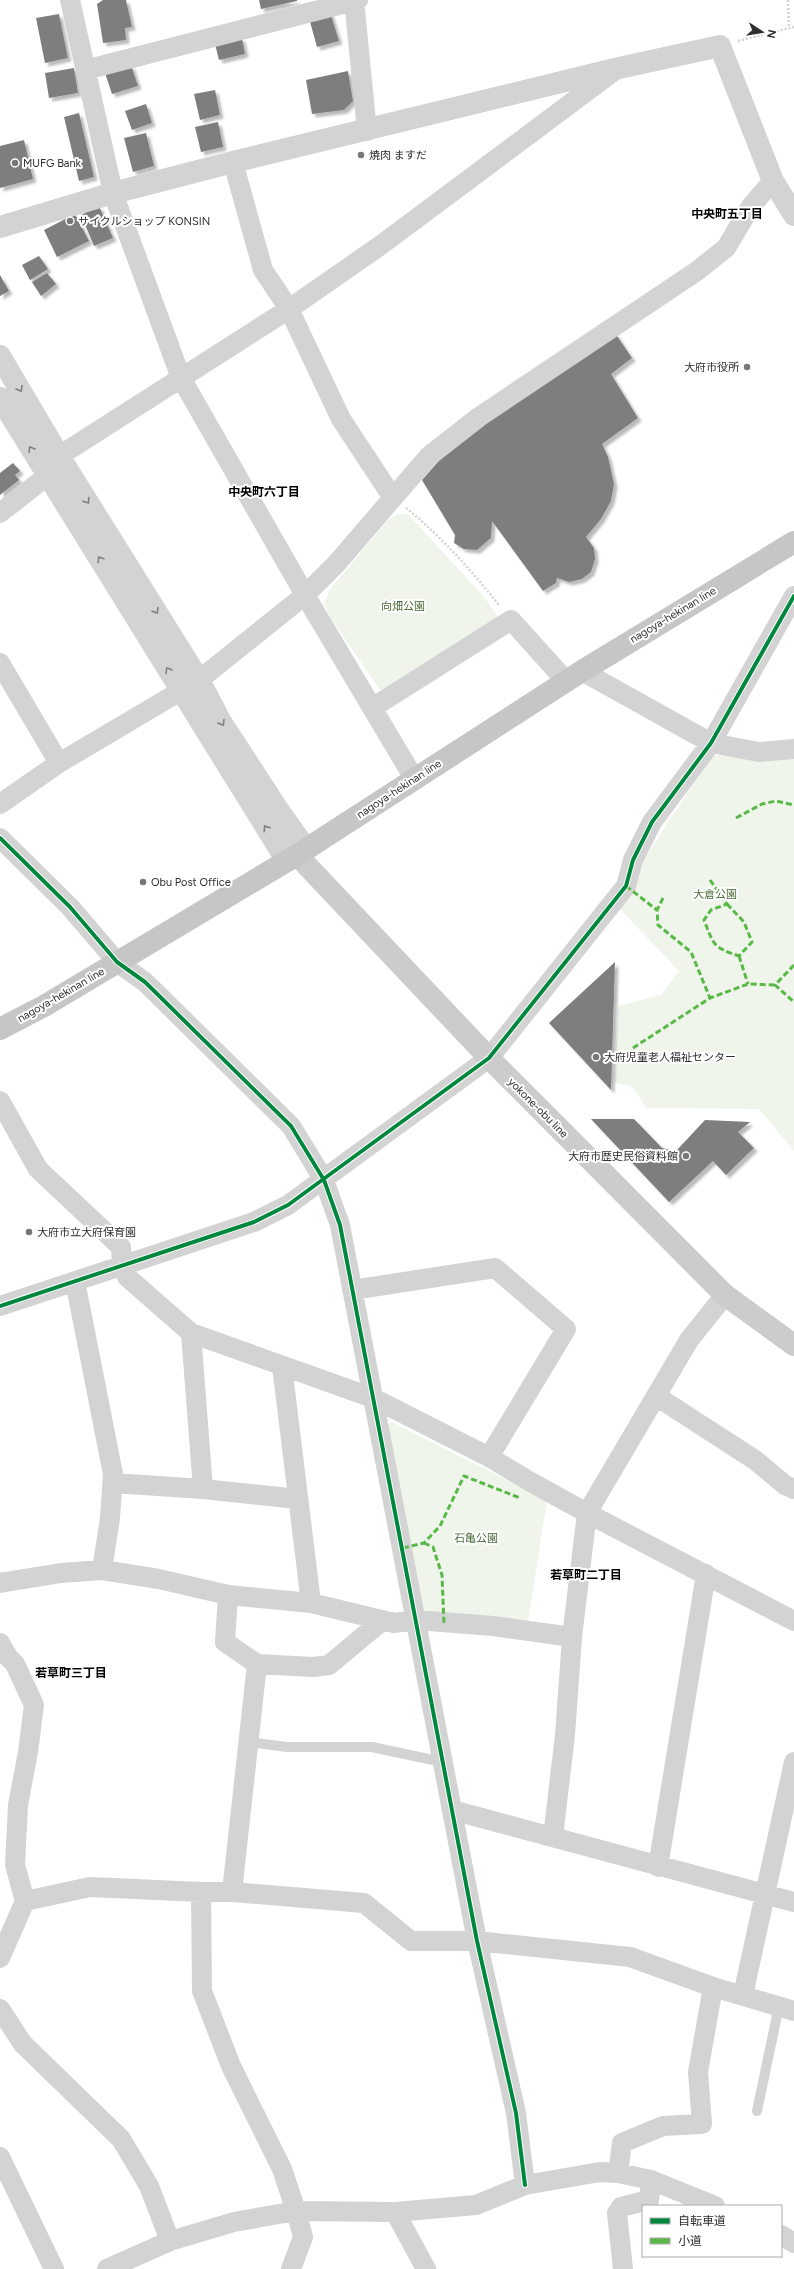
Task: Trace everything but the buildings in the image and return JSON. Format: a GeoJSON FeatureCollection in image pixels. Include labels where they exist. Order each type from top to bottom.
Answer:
{"type":"FeatureCollection","features":[{"type":"Feature","properties":{"kind":"main road","name":"nagoya-hekinan line"},"geometry":{"type":"LineString","coordinates":[[0,1029],[44,1006],[297,855],[574,676],[794,542]]}},
{"type":"Feature","properties":{"kind":"main road","name":"yokone-obu line"},"geometry":{"type":"LineString","coordinates":[[297,855],[489,1058],[724,1294],[794,1345]]}},
{"type":"Feature","properties":{"kind":"street"},"geometry":{"type":"LineString","coordinates":[[70,0],[113,193],[181,378],[305,595],[415,780]]}},
{"type":"Feature","properties":{"kind":"street"},"geometry":{"type":"LineString","coordinates":[[85,70],[355,1],[367,131]]}},
{"type":"Feature","properties":{"kind":"street"},"geometry":{"type":"LineString","coordinates":[[0,227],[113,193],[233,162],[367,131],[619,68],[720,46],[773,181],[794,214]]}},
{"type":"Feature","properties":{"kind":"street"},"geometry":{"type":"LineString","coordinates":[[0,513],[47,476],[59,456],[289,309],[381,245],[619,68]]}},
{"type":"Feature","properties":{"kind":"street"},"geometry":{"type":"LineString","coordinates":[[233,162],[263,270],[289,309],[341,419],[393,498]]}},
{"type":"Feature","properties":{"kind":"street"},"geometry":{"type":"LineString","coordinates":[[0,804],[59,763],[190,685],[305,595],[337,564],[429,456],[479,417],[697,271],[726,248],[750,206],[773,181]]}},
{"type":"Feature","properties":{"kind":"street"},"geometry":{"type":"LineString","coordinates":[[0,356],[190,685]]}},
{"type":"Feature","properties":{"kind":"street"},"geometry":{"type":"LineString","coordinates":[[0,398],[47,476],[190,685],[221,722],[277,808],[297,855]]}},
{"type":"Feature","properties":{"kind":"street"},"geometry":{"type":"LineString","coordinates":[[0,1306],[254,1222],[288,1205],[489,1058],[626,886],[633,860],[652,822],[711,743],[794,596]]}},
{"type":"Feature","properties":{"kind":"street"},"geometry":{"type":"LineString","coordinates":[[372,708],[511,620],[574,676],[711,743],[759,752],[794,749]]}},
{"type":"Feature","properties":{"kind":"street"},"geometry":{"type":"LineString","coordinates":[[0,663],[59,763]]}},
{"type":"Feature","properties":{"kind":"street"},"geometry":{"type":"LineString","coordinates":[[0,838],[70,908],[118,962],[145,982],[291,1126],[324,1180],[340,1225],[477,1941],[516,2113],[525,2185]]}},
{"type":"Feature","properties":{"kind":"street"},"geometry":{"type":"LineString","coordinates":[[0,1101],[38,1170],[121,1247],[122,1266],[127,1277],[191,1333],[373,1398],[489,1457],[587,1513],[706,1574],[754,1602],[794,1621]]}},
{"type":"Feature","properties":{"kind":"street"},"geometry":{"type":"LineString","coordinates":[[352,1290],[495,1268],[566,1329],[489,1457]]}},
{"type":"Feature","properties":{"kind":"street"},"geometry":{"type":"LineString","coordinates":[[75,1281],[108,1444],[113,1483],[110,1518],[102,1570]]}},
{"type":"Feature","properties":{"kind":"street"},"geometry":{"type":"LineString","coordinates":[[553,1837],[565,1735],[572,1637],[587,1513],[689,1340],[724,1294]]}},
{"type":"Feature","properties":{"kind":"street"},"geometry":{"type":"LineString","coordinates":[[191,1333],[203,1489]]}},
{"type":"Feature","properties":{"kind":"street"},"geometry":{"type":"LineString","coordinates":[[282,1366],[311,1603]]}},
{"type":"Feature","properties":{"kind":"street"},"geometry":{"type":"LineString","coordinates":[[656,1396],[755,1460],[785,1485],[794,1489]]}},
{"type":"Feature","properties":{"kind":"street"},"geometry":{"type":"LineString","coordinates":[[113,1483],[203,1489],[298,1499]]}},
{"type":"Feature","properties":{"kind":"street"},"geometry":{"type":"LineString","coordinates":[[0,1583],[61,1573],[102,1570],[160,1579],[228,1595],[311,1603],[394,1623],[416,1620],[493,1626],[572,1637]]}},
{"type":"Feature","properties":{"kind":"street"},"geometry":{"type":"LineString","coordinates":[[658,1867],[706,1574]]}},
{"type":"Feature","properties":{"kind":"street"},"geometry":{"type":"LineString","coordinates":[[228,1595],[225,1642],[258,1664],[313,1667],[329,1665],[383,1620]]}},
{"type":"Feature","properties":{"kind":"street"},"geometry":{"type":"LineString","coordinates":[[0,1643],[8,1657],[15,1664],[34,1705],[28,1752],[18,1804],[15,1865],[25,1901],[0,1958]]}},
{"type":"Feature","properties":{"kind":"street"},"geometry":{"type":"LineString","coordinates":[[232,1892],[258,1664]]}},
{"type":"Feature","properties":{"kind":"street"},"geometry":{"type":"LineString","coordinates":[[743,1995],[794,1762]]}},
{"type":"Feature","properties":{"kind":"street"},"geometry":{"type":"LineString","coordinates":[[452,1810],[658,1867],[794,1902]]}},
{"type":"Feature","properties":{"kind":"street"},"geometry":{"type":"LineString","coordinates":[[25,1901],[90,1887],[232,1892],[364,1903],[411,1941],[477,1941],[630,1958],[713,1986],[786,2008]]}},
{"type":"Feature","properties":{"kind":"street"},"geometry":{"type":"LineString","coordinates":[[201,1892],[202,1991],[230,2066],[282,2169],[296,2211],[303,2237],[291,2269]]}},
{"type":"Feature","properties":{"kind":"street"},"geometry":{"type":"LineString","coordinates":[[618,2173],[622,2143],[663,2126],[702,2124],[698,2072],[713,1986]]}},
{"type":"Feature","properties":{"kind":"street"},"geometry":{"type":"LineString","coordinates":[[0,2009],[23,2044],[121,2139],[149,2186],[170,2241]]}},
{"type":"Feature","properties":{"kind":"street"},"geometry":{"type":"LineString","coordinates":[[0,2157],[54,2269]]}},
{"type":"Feature","properties":{"kind":"street"},"geometry":{"type":"LineString","coordinates":[[107,2269],[136,2264],[170,2241],[234,2222],[296,2211],[395,2212],[476,2205],[525,2185],[579,2175],[618,2173],[651,2180],[713,2205]]}},
{"type":"Feature","properties":{"kind":"street"},"geometry":{"type":"LineString","coordinates":[[624,2269],[617,2213],[621,2207],[649,2200],[651,2180]]}},
{"type":"Feature","properties":{"kind":"street"},"geometry":{"type":"LineString","coordinates":[[395,2212],[426,2269]]}},
{"type":"Feature","properties":{"kind":"street"},"geometry":{"type":"LineString","coordinates":[[782,2236],[794,2243]]}},
{"type":"Feature","properties":{"kind":"lane"},"geometry":{"type":"LineString","coordinates":[[248,1742],[287,1747],[372,1747],[433,1760],[442,1758]]}},
{"type":"Feature","properties":{"kind":"lane"},"geometry":{"type":"LineString","coordinates":[[757,2111],[786,2008]]}},
{"type":"Feature","properties":{"kind":"path"},"geometry":{"type":"LineString","coordinates":[[788,0],[789,28]]}},
{"type":"Feature","properties":{"kind":"path"},"geometry":{"type":"LineString","coordinates":[[720,46],[794,27]]}},
{"type":"Feature","properties":{"kind":"path"},"geometry":{"type":"LineString","coordinates":[[393,498],[430,527],[473,573],[511,620]]}},
{"type":"Feature","properties":{"kind":"green space","name":"向畑公園"},"geometry":{"type":"Polygon","coordinates":[[[397,514],[408,514],[484,597],[501,621],[382,693],[330,617],[324,603],[331,588],[388,520],[397,514]]]}},
{"type":"Feature","properties":{"kind":"green space","name":"大倉公園"},"geometry":{"type":"Polygon","coordinates":[[[712,755],[757,758],[794,756],[794,1151],[759,1109],[646,1108],[633,1087],[614,1082],[618,1006],[661,995],[679,971],[615,904],[712,755]]]}},
{"type":"Feature","properties":{"kind":"green space","name":"石亀公園"},"geometry":{"type":"Polygon","coordinates":[[[392,1422],[547,1500],[528,1622],[424,1616],[387,1425],[392,1422]]]}},
{"type":"Feature","properties":{"kind":"marked path"},"geometry":{"type":"LineString","coordinates":[[736,818],[762,804],[776,801],[794,805]]}},
{"type":"Feature","properties":{"kind":"marked path"},"geometry":{"type":"LineString","coordinates":[[710,880],[727,904],[711,910],[704,920],[715,944],[724,950],[739,956]]}},
{"type":"Feature","properties":{"kind":"marked path"},"geometry":{"type":"LineString","coordinates":[[626,886],[657,910]]}},
{"type":"Feature","properties":{"kind":"marked path"},"geometry":{"type":"LineString","coordinates":[[663,898],[657,910],[658,925],[691,952],[710,998]]}},
{"type":"Feature","properties":{"kind":"marked path"},"geometry":{"type":"LineString","coordinates":[[727,904],[744,922],[752,942],[739,956]]}},
{"type":"Feature","properties":{"kind":"marked path"},"geometry":{"type":"LineString","coordinates":[[739,956],[748,984]]}},
{"type":"Feature","properties":{"kind":"marked path"},"geometry":{"type":"LineString","coordinates":[[794,965],[775,985],[794,1002]]}},
{"type":"Feature","properties":{"kind":"marked path"},"geometry":{"type":"LineString","coordinates":[[633,1048],[710,998],[748,984],[775,985]]}},
{"type":"Feature","properties":{"kind":"marked path"},"geometry":{"type":"LineString","coordinates":[[403,1548],[424,1543],[440,1526],[464,1476],[520,1498]]}},
{"type":"Feature","properties":{"kind":"marked path"},"geometry":{"type":"LineString","coordinates":[[424,1543],[433,1547],[442,1575],[444,1624]]}},
{"type":"Feature","properties":{"kind":"cycle path"},"geometry":{"type":"LineString","coordinates":[[0,1306],[254,1222],[288,1205],[489,1058],[626,886],[633,860],[652,822],[711,743],[794,596]]}},
{"type":"Feature","properties":{"kind":"cycle path"},"geometry":{"type":"LineString","coordinates":[[0,838],[70,907],[117,962],[145,982],[291,1126],[324,1180],[340,1225],[477,1941],[516,2113],[525,2185]]}},
{"type":"Feature","properties":{"kind":"place","name":"焼肉 ますだ"},"geometry":{"type":"Point","coordinates":[361,155]}},
{"type":"Feature","properties":{"kind":"place","name":"MUFG Bank"},"geometry":{"type":"Point","coordinates":[15,163]}},
{"type":"Feature","properties":{"kind":"place","name":"サイクルショップ KONSIN"},"geometry":{"type":"Point","coordinates":[70,221]}},
{"type":"Feature","properties":{"kind":"place","name":"大府市役所"},"geometry":{"type":"Point","coordinates":[747,367]}},
{"type":"Feature","properties":{"kind":"place","name":"Obu Post Office"},"geometry":{"type":"Point","coordinates":[143,882]}},
{"type":"Feature","properties":{"kind":"place","name":"大府児童老人福祉センター"},"geometry":{"type":"Point","coordinates":[596,1057]}},
{"type":"Feature","properties":{"kind":"place","name":"大府市歴史民俗資料館"},"geometry":{"type":"Point","coordinates":[686,1156]}},
{"type":"Feature","properties":{"kind":"place","name":"大府市立大府保育園"},"geometry":{"type":"Point","coordinates":[29,1232]}},
{"type":"Feature","properties":{"kind":"district","name":"中央町五丁目"},"geometry":{"type":"Point","coordinates":[727,214]}},
{"type":"Feature","properties":{"kind":"district","name":"中央町六丁目"},"geometry":{"type":"Point","coordinates":[264,492]}},
{"type":"Feature","properties":{"kind":"district","name":"若草町二丁目"},"geometry":{"type":"Point","coordinates":[586,1575]}},
{"type":"Feature","properties":{"kind":"district","name":"若草町三丁目"},"geometry":{"type":"Point","coordinates":[71,1673]}}]}
